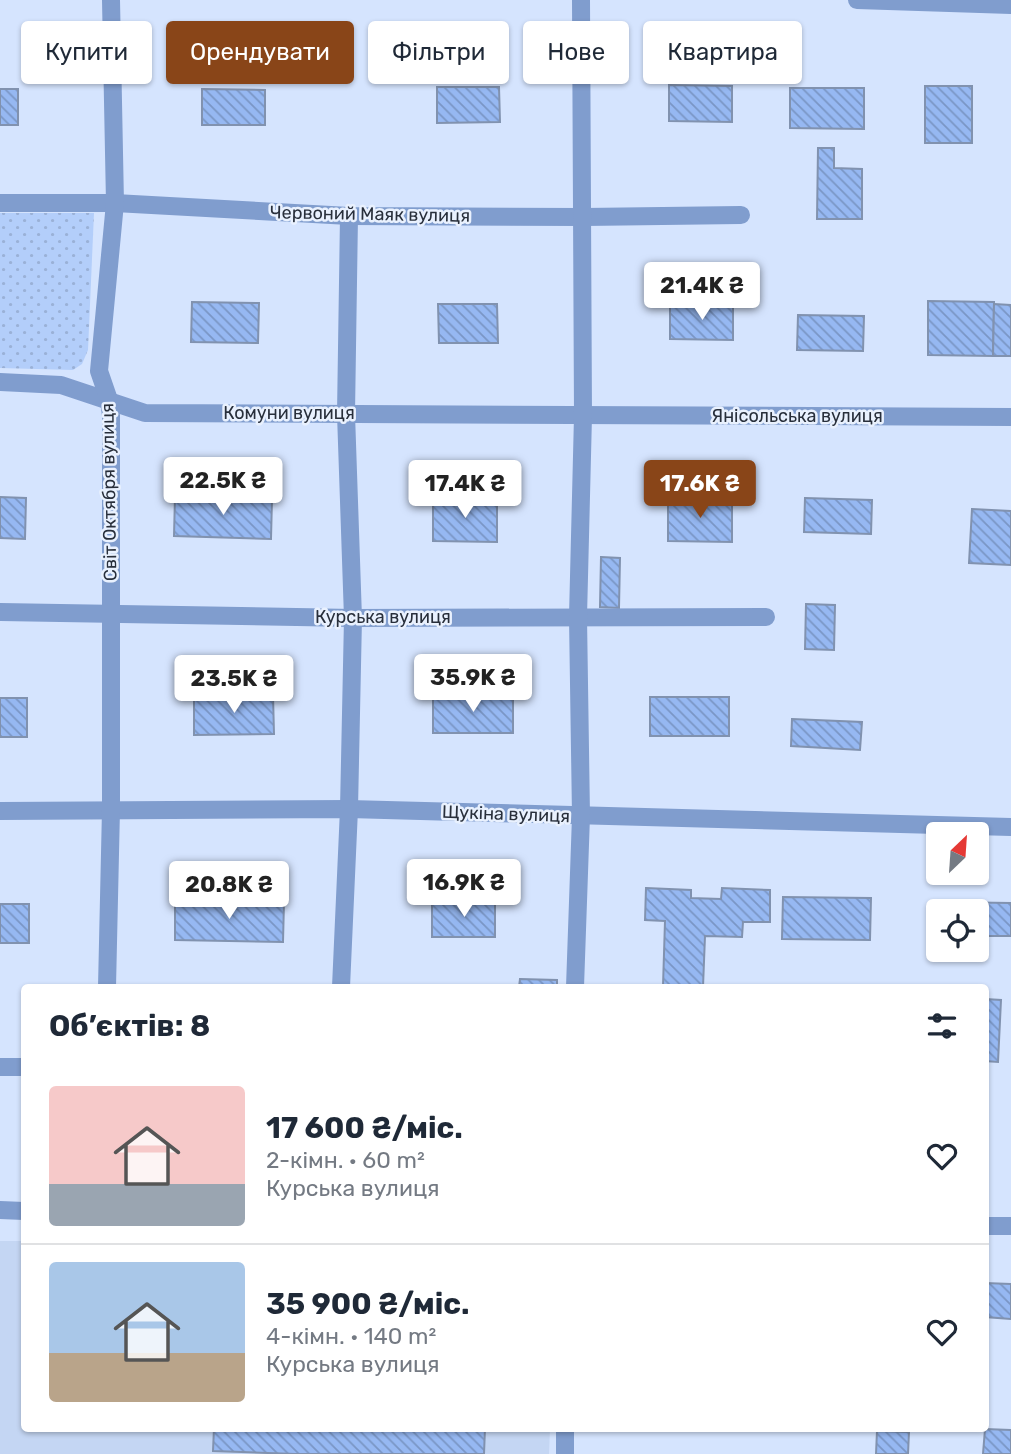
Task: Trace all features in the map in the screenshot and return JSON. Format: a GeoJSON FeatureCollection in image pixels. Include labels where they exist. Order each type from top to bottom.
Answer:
{"type":"FeatureCollection","features":[{"type":"Feature","properties":{"kind":"street","name":"Світ Октября вулиця"},"geometry":{"type":"LineString","coordinates":[[107,984],[111,809],[111,416],[109,400],[99,371],[115,203],[111,0]]}},
{"type":"Feature","properties":{"kind":"street"},"geometry":{"type":"LineString","coordinates":[[575,984],[581,816],[578,617],[584,217],[581,0]]}},
{"type":"Feature","properties":{"kind":"street"},"geometry":{"type":"LineString","coordinates":[[857,0],[1011,5]]}},
{"type":"Feature","properties":{"kind":"street","name":"Червоний Маяк вулиця"},"geometry":{"type":"LineString","coordinates":[[0,204],[115,203],[349,216],[741,215]]}},
{"type":"Feature","properties":{"kind":"street"},"geometry":{"type":"LineString","coordinates":[[341,984],[349,809],[353,618],[346,414],[349,216]]}},
{"type":"Feature","properties":{"kind":"street","name":"Комуни вулиця"},"geometry":{"type":"LineString","coordinates":[[0,382],[61,385],[145,413],[583,416]]}},
{"type":"Feature","properties":{"kind":"street","name":"Янісольська вулиця"},"geometry":{"type":"LineString","coordinates":[[583,416],[1011,417]]}},
{"type":"Feature","properties":{"kind":"street","name":"Курська вулиця"},"geometry":{"type":"LineString","coordinates":[[0,612],[353,618],[766,617]]}},
{"type":"Feature","properties":{"kind":"street","name":"Щукіна вулиця"},"geometry":{"type":"LineString","coordinates":[[0,811],[349,809],[1011,827]]}},
{"type":"Feature","properties":{"kind":"street"},"geometry":{"type":"LineString","coordinates":[[0,1067],[21,1067]]}},
{"type":"Feature","properties":{"kind":"street"},"geometry":{"type":"LineString","coordinates":[[0,1210],[21,1211]]}},
{"type":"Feature","properties":{"kind":"street"},"geometry":{"type":"LineString","coordinates":[[989,1226],[1011,1227]]}},
{"type":"Feature","properties":{"kind":"street"},"geometry":{"type":"LineString","coordinates":[[565,1432],[565,1454]]}},
{"type":"Feature","properties":{"kind":"shaded area"},"geometry":{"type":"Polygon","coordinates":[[[0,213],[94,213],[88,350],[82,364],[73,370],[0,368],[0,213]]]}},
{"type":"Feature","properties":{"kind":"shaded area"},"geometry":{"type":"Polygon","coordinates":[[[0,1241],[21,1241],[21,1432],[550,1432],[549,1454],[0,1454],[0,1241]]]}},
{"type":"Feature","properties":{"kind":"building"},"geometry":{"type":"Polygon","coordinates":[[[669,85],[732,86],[732,122],[669,121],[669,85]]]}},
{"type":"Feature","properties":{"kind":"building"},"geometry":{"type":"Polygon","coordinates":[[[925,86],[972,86],[972,143],[925,143],[925,86]]]}},
{"type":"Feature","properties":{"kind":"building"},"geometry":{"type":"Polygon","coordinates":[[[437,87],[499,87],[500,122],[437,123],[437,87]]]}},
{"type":"Feature","properties":{"kind":"building"},"geometry":{"type":"Polygon","coordinates":[[[790,88],[864,88],[864,129],[790,128],[790,88]]]}},
{"type":"Feature","properties":{"kind":"building"},"geometry":{"type":"Polygon","coordinates":[[[0,89],[18,89],[18,125],[0,125],[0,89]]]}},
{"type":"Feature","properties":{"kind":"building"},"geometry":{"type":"Polygon","coordinates":[[[202,89],[265,90],[265,125],[202,125],[202,89]]]}},
{"type":"Feature","properties":{"kind":"building"},"geometry":{"type":"Polygon","coordinates":[[[818,148],[834,148],[834,168],[862,169],[862,219],[817,219],[818,148]]]}},
{"type":"Feature","properties":{"kind":"building"},"geometry":{"type":"Polygon","coordinates":[[[928,301],[994,302],[993,356],[928,355],[928,301]]]}},
{"type":"Feature","properties":{"kind":"building"},"geometry":{"type":"Polygon","coordinates":[[[192,302],[259,303],[258,343],[191,342],[192,302]]]}},
{"type":"Feature","properties":{"kind":"building"},"geometry":{"type":"Polygon","coordinates":[[[438,304],[497,304],[498,343],[439,343],[438,304]]]}},
{"type":"Feature","properties":{"kind":"building"},"geometry":{"type":"Polygon","coordinates":[[[670,304],[733,304],[733,340],[670,339],[670,304]]]}},
{"type":"Feature","properties":{"kind":"building"},"geometry":{"type":"Polygon","coordinates":[[[994,304],[1011,305],[1011,356],[993,356],[994,304]]]}},
{"type":"Feature","properties":{"kind":"building"},"geometry":{"type":"Polygon","coordinates":[[[798,315],[864,316],[863,351],[797,350],[798,315]]]}},
{"type":"Feature","properties":{"kind":"building"},"geometry":{"type":"Polygon","coordinates":[[[175,496],[272,499],[271,539],[174,536],[175,496]]]}},
{"type":"Feature","properties":{"kind":"building"},"geometry":{"type":"Polygon","coordinates":[[[0,497],[26,498],[25,539],[0,538],[0,497]]]}},
{"type":"Feature","properties":{"kind":"building"},"geometry":{"type":"Polygon","coordinates":[[[805,498],[872,500],[871,534],[804,532],[805,498]]]}},
{"type":"Feature","properties":{"kind":"building"},"geometry":{"type":"Polygon","coordinates":[[[433,499],[497,500],[497,542],[433,541],[433,499]]]}},
{"type":"Feature","properties":{"kind":"building"},"geometry":{"type":"Polygon","coordinates":[[[668,499],[732,499],[732,542],[668,541],[668,499]]]}},
{"type":"Feature","properties":{"kind":"building"},"geometry":{"type":"Polygon","coordinates":[[[972,509],[1011,511],[1011,565],[969,563],[972,509]]]}},
{"type":"Feature","properties":{"kind":"building"},"geometry":{"type":"Polygon","coordinates":[[[601,557],[620,558],[619,608],[600,607],[601,557]]]}},
{"type":"Feature","properties":{"kind":"building"},"geometry":{"type":"Polygon","coordinates":[[[806,604],[835,605],[834,650],[805,649],[806,604]]]}},
{"type":"Feature","properties":{"kind":"building"},"geometry":{"type":"Polygon","coordinates":[[[433,694],[513,694],[513,733],[433,733],[433,694]]]}},
{"type":"Feature","properties":{"kind":"building"},"geometry":{"type":"Polygon","coordinates":[[[273,695],[274,734],[194,735],[194,696],[273,695]]]}},
{"type":"Feature","properties":{"kind":"building"},"geometry":{"type":"Polygon","coordinates":[[[650,697],[729,697],[729,736],[650,736],[650,697]]]}},
{"type":"Feature","properties":{"kind":"building"},"geometry":{"type":"Polygon","coordinates":[[[0,698],[27,698],[27,737],[0,737],[0,698]]]}},
{"type":"Feature","properties":{"kind":"building"},"geometry":{"type":"Polygon","coordinates":[[[792,719],[862,722],[860,750],[791,746],[792,719]]]}},
{"type":"Feature","properties":{"kind":"building"},"geometry":{"type":"Polygon","coordinates":[[[646,888],[691,890],[691,898],[721,899],[722,888],[770,890],[770,922],[743,922],[742,937],[705,936],[703,984],[663,984],[665,921],[645,920],[646,888]]]}},
{"type":"Feature","properties":{"kind":"building"},"geometry":{"type":"Polygon","coordinates":[[[783,897],[871,898],[870,940],[782,939],[783,897]]]}},
{"type":"Feature","properties":{"kind":"building"},"geometry":{"type":"Polygon","coordinates":[[[175,899],[284,902],[283,942],[175,940],[175,899]]]}},
{"type":"Feature","properties":{"kind":"building"},"geometry":{"type":"Polygon","coordinates":[[[495,901],[495,937],[432,937],[432,902],[495,901]]]}},
{"type":"Feature","properties":{"kind":"building"},"geometry":{"type":"Polygon","coordinates":[[[989,903],[1011,903],[1011,936],[989,936],[989,903]]]}},
{"type":"Feature","properties":{"kind":"building"},"geometry":{"type":"Polygon","coordinates":[[[0,904],[29,904],[29,943],[0,943],[0,904]]]}},
{"type":"Feature","properties":{"kind":"building"},"geometry":{"type":"Polygon","coordinates":[[[520,979],[557,980],[557,984],[519,984],[520,979]]]}},
{"type":"Feature","properties":{"kind":"building"},"geometry":{"type":"Polygon","coordinates":[[[989,999],[1001,1000],[998,1062],[989,1061],[989,999]]]}},
{"type":"Feature","properties":{"kind":"building"},"geometry":{"type":"Polygon","coordinates":[[[989,1283],[1011,1284],[1011,1319],[989,1317],[989,1283]]]}},
{"type":"Feature","properties":{"kind":"building"},"geometry":{"type":"Polygon","coordinates":[[[989,1429],[1011,1430],[1011,1454],[983,1454],[985,1432],[989,1432],[989,1429]]]}},
{"type":"Feature","properties":{"kind":"building"},"geometry":{"type":"Polygon","coordinates":[[[214,1432],[485,1432],[484,1454],[213,1451],[214,1432]]]}},
{"type":"Feature","properties":{"kind":"building"},"geometry":{"type":"Polygon","coordinates":[[[877,1432],[909,1432],[908,1454],[876,1454],[877,1432]]]}}]}
